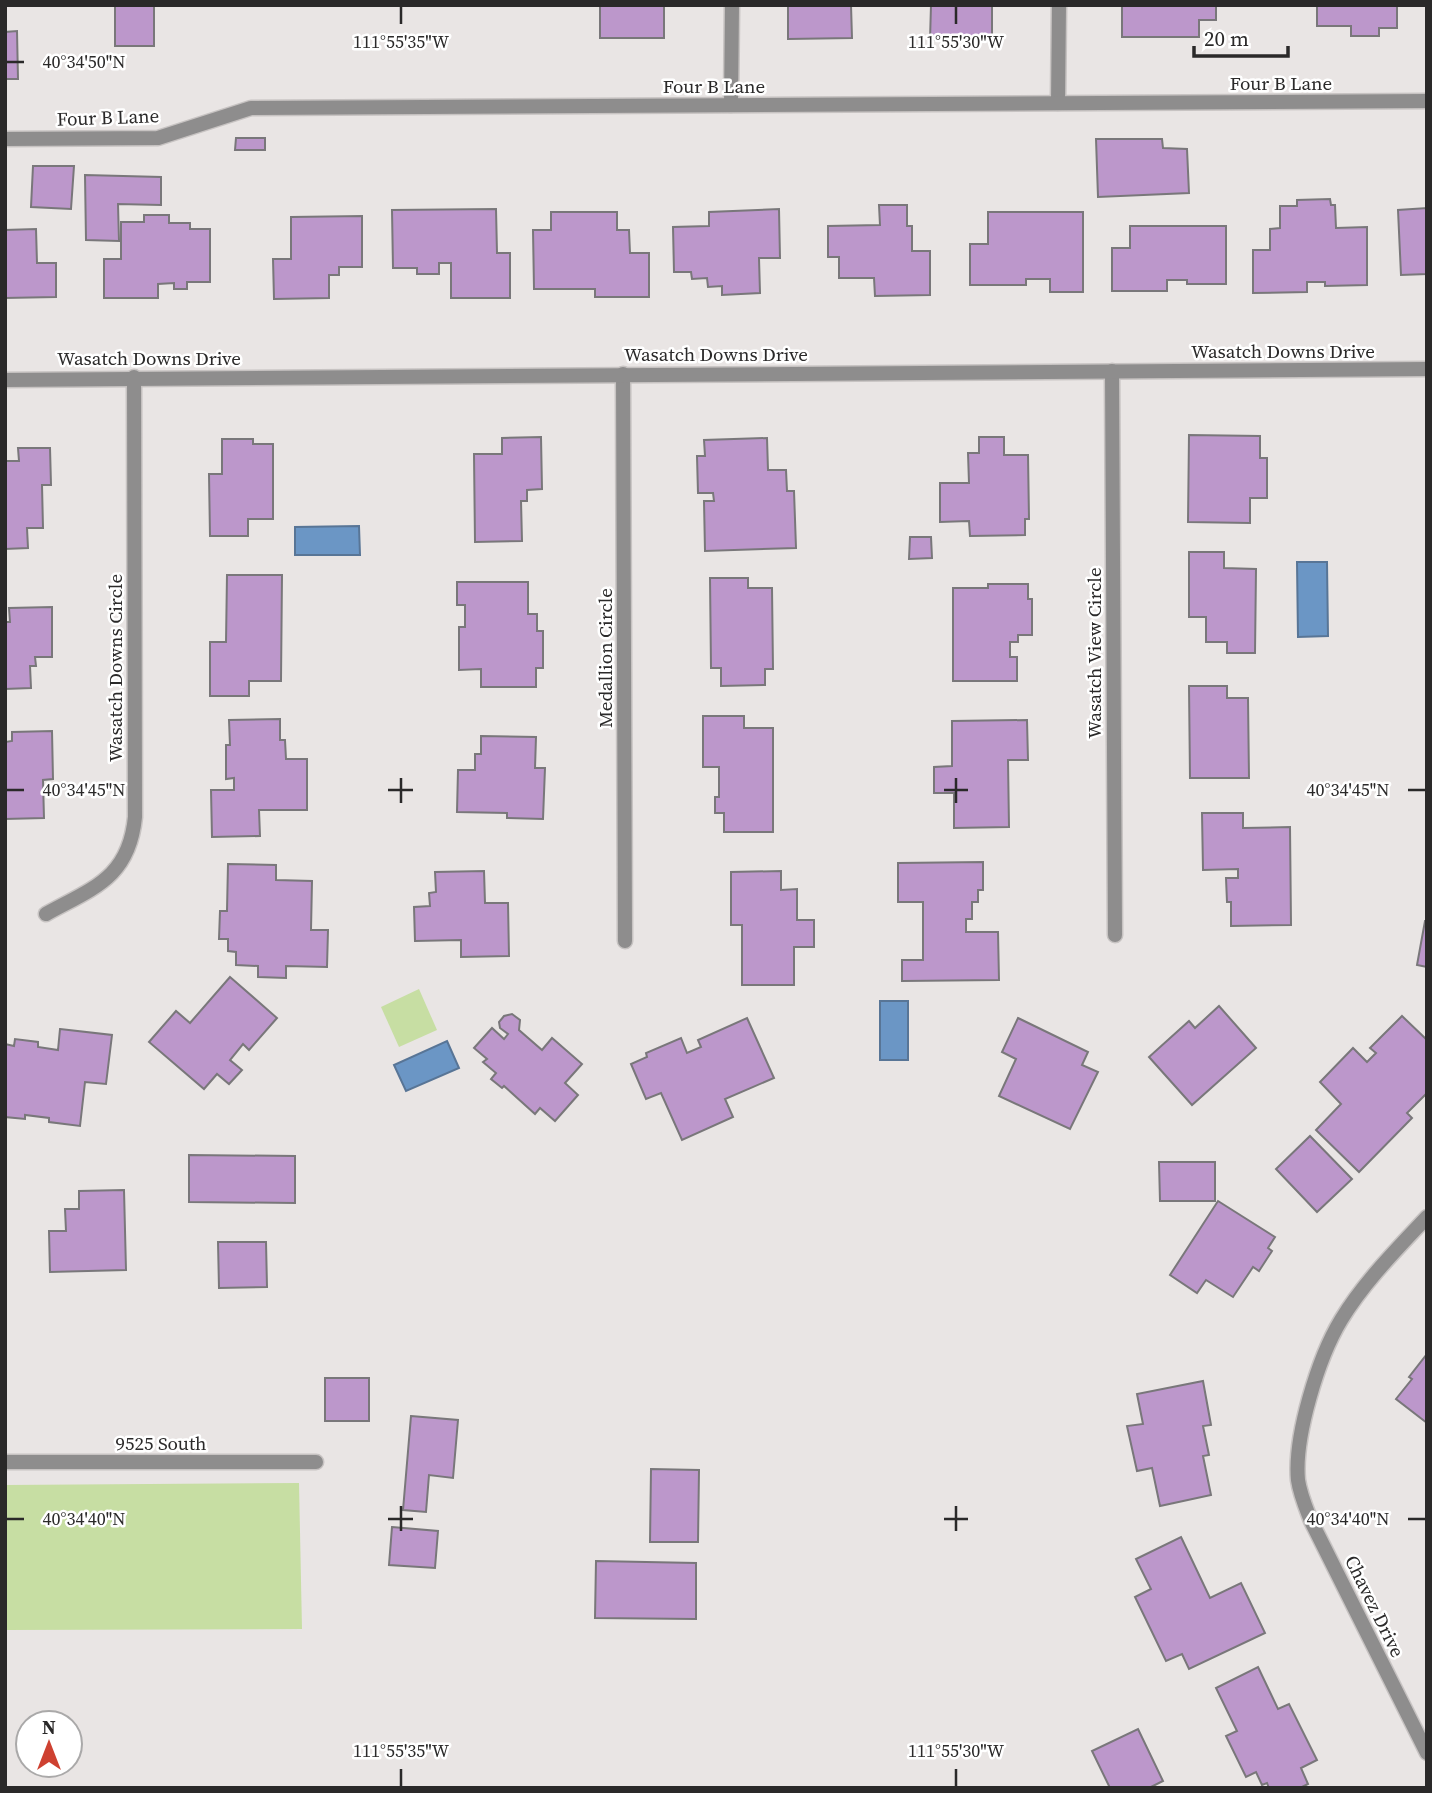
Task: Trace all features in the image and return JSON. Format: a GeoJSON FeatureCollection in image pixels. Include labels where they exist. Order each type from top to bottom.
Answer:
{"type":"FeatureCollection","features":[{"type":"Feature","properties":{"kind":"street"},"geometry":{"type":"LineString","coordinates":[[731,105],[732,5]]}},
{"type":"Feature","properties":{"kind":"street"},"geometry":{"type":"LineString","coordinates":[[1058,103],[1059,5]]}},
{"type":"Feature","properties":{"kind":"street","name":"Four B Lane"},"geometry":{"type":"LineString","coordinates":[[5,139],[158,138],[251,108],[1427,101]]}},
{"type":"Feature","properties":{"kind":"street","name":"Wasatch Downs Drive"},"geometry":{"type":"LineString","coordinates":[[5,380],[1427,369]]}},
{"type":"Feature","properties":{"kind":"street","name":"Wasatch View Circle"},"geometry":{"type":"LineString","coordinates":[[1112,371],[1115,935]]}},
{"type":"Feature","properties":{"kind":"street","name":"Medallion Circle"},"geometry":{"type":"LineString","coordinates":[[623,374],[625,941]]}},
{"type":"Feature","properties":{"kind":"street","name":"Wasatch Downs Circle"},"geometry":{"type":"LineString","coordinates":[[46,914],[112,875],[133,838],[134,377]]}},
{"type":"Feature","properties":{"kind":"street","name":"Chavez Drive"},"geometry":{"type":"LineString","coordinates":[[1427,1217],[1375,1274],[1340,1321],[1301,1428],[1297,1461],[1299,1483],[1311,1521],[1427,1753]]}},
{"type":"Feature","properties":{"kind":"street","name":"9525 South"},"geometry":{"type":"LineString","coordinates":[[5,1462],[316,1462]]}},
{"type":"Feature","properties":{"kind":"green space"},"geometry":{"type":"Polygon","coordinates":[[[419,989],[437,1030],[399,1047],[381,1007],[419,989]]]}},
{"type":"Feature","properties":{"kind":"green space"},"geometry":{"type":"Polygon","coordinates":[[[299,1483],[302,1629],[5,1630],[5,1485],[299,1483]]]}},
{"type":"Feature","properties":{"kind":"water"},"geometry":{"type":"Polygon","coordinates":[[[359,526],[360,555],[295,555],[295,527],[359,526]]]}},
{"type":"Feature","properties":{"kind":"water"},"geometry":{"type":"Polygon","coordinates":[[[1297,562],[1327,562],[1328,636],[1298,637],[1297,562]]]}},
{"type":"Feature","properties":{"kind":"water"},"geometry":{"type":"Polygon","coordinates":[[[880,1001],[908,1001],[908,1060],[880,1060],[880,1001]]]}},
{"type":"Feature","properties":{"kind":"water"},"geometry":{"type":"Polygon","coordinates":[[[447,1041],[459,1068],[406,1091],[394,1065],[447,1041]]]}},
{"type":"Feature","properties":{"kind":"building"},"geometry":{"type":"Polygon","coordinates":[[[115,5],[154,5],[154,46],[115,46],[115,5]]]}},
{"type":"Feature","properties":{"kind":"building"},"geometry":{"type":"Polygon","coordinates":[[[600,5],[664,5],[664,38],[600,38],[600,5]]]}},
{"type":"Feature","properties":{"kind":"building"},"geometry":{"type":"Polygon","coordinates":[[[788,5],[851,5],[852,38],[788,39],[788,5]]]}},
{"type":"Feature","properties":{"kind":"building"},"geometry":{"type":"Polygon","coordinates":[[[931,5],[992,5],[992,40],[930,40],[931,5]]]}},
{"type":"Feature","properties":{"kind":"building"},"geometry":{"type":"Polygon","coordinates":[[[1122,5],[1216,5],[1216,20],[1199,20],[1199,37],[1122,37],[1122,5]]]}},
{"type":"Feature","properties":{"kind":"building"},"geometry":{"type":"Polygon","coordinates":[[[1317,5],[1397,5],[1397,28],[1379,28],[1379,36],[1351,36],[1351,26],[1317,26],[1317,5]]]}},
{"type":"Feature","properties":{"kind":"building"},"geometry":{"type":"Polygon","coordinates":[[[17,31],[18,79],[5,79],[5,32],[17,31]]]}},
{"type":"Feature","properties":{"kind":"building"},"geometry":{"type":"Polygon","coordinates":[[[236,138],[265,138],[265,150],[235,150],[236,138]]]}},
{"type":"Feature","properties":{"kind":"building"},"geometry":{"type":"Polygon","coordinates":[[[1096,139],[1162,139],[1163,148],[1187,149],[1189,193],[1098,197],[1096,139]]]}},
{"type":"Feature","properties":{"kind":"building"},"geometry":{"type":"Polygon","coordinates":[[[33,166],[74,166],[71,209],[31,207],[33,166]]]}},
{"type":"Feature","properties":{"kind":"building"},"geometry":{"type":"Polygon","coordinates":[[[85,175],[161,177],[161,205],[118,204],[119,241],[86,240],[85,175]]]}},
{"type":"Feature","properties":{"kind":"building"},"geometry":{"type":"Polygon","coordinates":[[[1330,199],[1331,205],[1335,205],[1336,228],[1367,227],[1367,285],[1325,286],[1325,282],[1307,282],[1307,292],[1253,293],[1253,250],[1270,250],[1270,229],[1280,228],[1280,206],[1297,206],[1297,200],[1330,199]]]}},
{"type":"Feature","properties":{"kind":"building"},"geometry":{"type":"Polygon","coordinates":[[[879,205],[907,205],[907,226],[912,226],[912,251],[930,251],[930,295],[875,296],[874,278],[839,278],[839,257],[828,257],[828,226],[880,225],[879,205]]]}},
{"type":"Feature","properties":{"kind":"building"},"geometry":{"type":"Polygon","coordinates":[[[1427,208],[1427,274],[1401,275],[1398,210],[1427,208]]]}},
{"type":"Feature","properties":{"kind":"building"},"geometry":{"type":"Polygon","coordinates":[[[496,209],[497,253],[510,253],[510,298],[451,298],[451,263],[439,263],[439,274],[417,274],[417,268],[393,268],[392,210],[496,209]]]}},
{"type":"Feature","properties":{"kind":"building"},"geometry":{"type":"Polygon","coordinates":[[[779,209],[780,258],[759,258],[760,293],[722,295],[722,286],[708,287],[707,278],[692,279],[691,272],[674,272],[673,227],[709,226],[709,212],[779,209]]]}},
{"type":"Feature","properties":{"kind":"building"},"geometry":{"type":"Polygon","coordinates":[[[551,212],[617,212],[617,230],[629,230],[630,253],[649,253],[649,297],[595,297],[595,289],[534,289],[533,230],[551,230],[551,212]]]}},
{"type":"Feature","properties":{"kind":"building"},"geometry":{"type":"Polygon","coordinates":[[[988,212],[1083,212],[1083,292],[1050,292],[1050,279],[1026,279],[1026,285],[970,285],[970,244],[988,244],[988,212]]]}},
{"type":"Feature","properties":{"kind":"building"},"geometry":{"type":"Polygon","coordinates":[[[144,215],[169,215],[169,223],[190,223],[190,229],[210,229],[210,282],[187,282],[187,289],[174,289],[174,283],[158,284],[158,298],[104,298],[104,259],[121,259],[121,222],[144,222],[144,215]]]}},
{"type":"Feature","properties":{"kind":"building"},"geometry":{"type":"Polygon","coordinates":[[[362,216],[362,267],[339,267],[339,275],[329,275],[329,298],[274,299],[273,259],[291,259],[291,217],[362,216]]]}},
{"type":"Feature","properties":{"kind":"building"},"geometry":{"type":"Polygon","coordinates":[[[1130,226],[1226,226],[1226,284],[1187,284],[1187,280],[1167,280],[1167,291],[1112,291],[1112,248],[1130,248],[1130,226]]]}},
{"type":"Feature","properties":{"kind":"building"},"geometry":{"type":"Polygon","coordinates":[[[36,229],[37,263],[56,263],[56,297],[5,298],[5,230],[36,229]]]}},
{"type":"Feature","properties":{"kind":"building"},"geometry":{"type":"Polygon","coordinates":[[[1189,435],[1260,436],[1260,458],[1267,458],[1267,498],[1250,498],[1250,523],[1188,522],[1189,435]]]}},
{"type":"Feature","properties":{"kind":"building"},"geometry":{"type":"Polygon","coordinates":[[[541,437],[542,489],[527,490],[527,501],[521,501],[522,541],[475,542],[474,454],[502,454],[502,438],[541,437]]]}},
{"type":"Feature","properties":{"kind":"building"},"geometry":{"type":"Polygon","coordinates":[[[979,437],[1004,437],[1004,455],[1028,455],[1029,519],[1025,519],[1025,535],[970,536],[969,521],[940,522],[940,483],[969,483],[968,453],[979,453],[979,437]]]}},
{"type":"Feature","properties":{"kind":"building"},"geometry":{"type":"Polygon","coordinates":[[[767,438],[768,470],[786,470],[787,491],[794,491],[796,548],[705,551],[704,501],[714,501],[713,493],[698,493],[697,456],[705,456],[704,440],[767,438]]]}},
{"type":"Feature","properties":{"kind":"building"},"geometry":{"type":"Polygon","coordinates":[[[222,439],[253,439],[253,444],[273,444],[273,519],[248,519],[248,536],[210,536],[209,474],[222,474],[222,439]]]}},
{"type":"Feature","properties":{"kind":"building"},"geometry":{"type":"Polygon","coordinates":[[[18,448],[50,448],[51,485],[42,485],[43,528],[27,528],[28,548],[5,549],[5,461],[19,461],[18,448]]]}},
{"type":"Feature","properties":{"kind":"building"},"geometry":{"type":"Polygon","coordinates":[[[910,537],[931,537],[932,558],[909,559],[910,537]]]}},
{"type":"Feature","properties":{"kind":"building"},"geometry":{"type":"Polygon","coordinates":[[[1189,552],[1224,552],[1224,568],[1256,569],[1255,653],[1227,653],[1227,642],[1206,642],[1206,617],[1189,617],[1189,552]]]}},
{"type":"Feature","properties":{"kind":"building"},"geometry":{"type":"Polygon","coordinates":[[[227,575],[282,575],[281,681],[249,681],[249,696],[210,696],[210,642],[226,642],[227,575]]]}},
{"type":"Feature","properties":{"kind":"building"},"geometry":{"type":"Polygon","coordinates":[[[710,578],[748,578],[748,588],[772,588],[773,669],[765,669],[765,685],[721,686],[721,668],[711,668],[710,578]]]}},
{"type":"Feature","properties":{"kind":"building"},"geometry":{"type":"Polygon","coordinates":[[[457,582],[528,582],[528,614],[537,614],[537,631],[543,631],[543,668],[536,668],[536,687],[481,687],[481,669],[459,670],[459,627],[465,627],[465,605],[457,605],[457,582]]]}},
{"type":"Feature","properties":{"kind":"building"},"geometry":{"type":"Polygon","coordinates":[[[988,584],[1028,584],[1028,599],[1032,599],[1032,635],[1018,635],[1018,642],[1010,642],[1010,657],[1017,657],[1017,681],[953,681],[953,588],[988,588],[988,584]]]}},
{"type":"Feature","properties":{"kind":"building"},"geometry":{"type":"Polygon","coordinates":[[[52,607],[52,657],[35,657],[36,666],[30,666],[31,688],[5,689],[5,622],[10,622],[9,608],[52,607]]]}},
{"type":"Feature","properties":{"kind":"building"},"geometry":{"type":"Polygon","coordinates":[[[1189,686],[1227,686],[1227,698],[1248,698],[1249,778],[1190,778],[1189,686]]]}},
{"type":"Feature","properties":{"kind":"building"},"geometry":{"type":"Polygon","coordinates":[[[703,716],[744,716],[744,728],[773,728],[773,832],[724,832],[724,813],[715,813],[715,797],[719,797],[719,767],[703,767],[703,716]]]}},
{"type":"Feature","properties":{"kind":"building"},"geometry":{"type":"Polygon","coordinates":[[[280,719],[280,740],[285,740],[286,759],[307,759],[307,810],[259,810],[260,836],[212,837],[211,790],[234,790],[234,778],[226,779],[226,745],[230,745],[229,720],[280,719]]]}},
{"type":"Feature","properties":{"kind":"building"},"geometry":{"type":"Polygon","coordinates":[[[1027,720],[1028,760],[1008,760],[1009,827],[954,828],[954,793],[934,793],[934,767],[952,766],[952,721],[1027,720]]]}},
{"type":"Feature","properties":{"kind":"building"},"geometry":{"type":"Polygon","coordinates":[[[52,731],[53,779],[43,780],[44,818],[5,819],[5,742],[12,741],[12,732],[52,731]]]}},
{"type":"Feature","properties":{"kind":"building"},"geometry":{"type":"Polygon","coordinates":[[[481,736],[536,737],[535,768],[545,768],[543,819],[507,818],[507,813],[457,812],[458,770],[475,770],[475,754],[481,754],[481,736]]]}},
{"type":"Feature","properties":{"kind":"building"},"geometry":{"type":"Polygon","coordinates":[[[1202,813],[1243,813],[1243,828],[1290,827],[1291,925],[1231,926],[1231,902],[1227,902],[1226,878],[1238,878],[1238,869],[1203,870],[1202,813]]]}},
{"type":"Feature","properties":{"kind":"building"},"geometry":{"type":"Polygon","coordinates":[[[983,862],[983,890],[978,890],[978,902],[972,902],[972,919],[966,919],[966,932],[998,932],[999,980],[902,981],[902,960],[923,960],[923,902],[898,902],[898,863],[983,862]]]}},
{"type":"Feature","properties":{"kind":"building"},"geometry":{"type":"Polygon","coordinates":[[[228,864],[276,865],[276,880],[312,881],[311,930],[328,930],[327,967],[286,966],[286,978],[258,977],[258,966],[236,965],[236,952],[228,951],[228,939],[219,939],[220,911],[227,911],[228,864]]]}},
{"type":"Feature","properties":{"kind":"building"},"geometry":{"type":"Polygon","coordinates":[[[484,871],[485,903],[508,903],[509,956],[461,957],[461,940],[415,941],[414,907],[430,906],[429,893],[436,892],[435,872],[484,871]]]}},
{"type":"Feature","properties":{"kind":"building"},"geometry":{"type":"Polygon","coordinates":[[[781,871],[781,890],[797,889],[797,920],[814,920],[814,947],[794,947],[794,985],[742,985],[742,925],[731,925],[731,872],[781,871]]]}},
{"type":"Feature","properties":{"kind":"building"},"geometry":{"type":"Polygon","coordinates":[[[1427,921],[1427,967],[1417,965],[1427,921]]]}},
{"type":"Feature","properties":{"kind":"building"},"geometry":{"type":"Polygon","coordinates":[[[230,977],[277,1018],[249,1050],[243,1044],[230,1060],[242,1070],[229,1084],[217,1074],[204,1089],[149,1042],[176,1011],[190,1023],[230,977]]]}},
{"type":"Feature","properties":{"kind":"building"},"geometry":{"type":"Polygon","coordinates":[[[1219,1006],[1256,1048],[1192,1105],[1149,1057],[1189,1021],[1195,1028],[1219,1006]]]}},
{"type":"Feature","properties":{"kind":"building"},"geometry":{"type":"Polygon","coordinates":[[[512,1014],[520,1020],[519,1030],[542,1050],[552,1038],[582,1064],[565,1083],[578,1095],[555,1121],[540,1108],[535,1114],[504,1086],[502,1088],[491,1079],[496,1073],[483,1062],[487,1059],[474,1048],[492,1028],[504,1039],[508,1034],[500,1028],[499,1022],[504,1016],[512,1014]]]}},
{"type":"Feature","properties":{"kind":"building"},"geometry":{"type":"Polygon","coordinates":[[[1402,1016],[1427,1040],[1427,1093],[1407,1113],[1412,1118],[1359,1172],[1316,1130],[1341,1104],[1320,1082],[1353,1048],[1367,1062],[1376,1053],[1370,1048],[1402,1016]]]}},
{"type":"Feature","properties":{"kind":"building"},"geometry":{"type":"Polygon","coordinates":[[[747,1018],[774,1078],[725,1099],[733,1117],[682,1140],[661,1093],[646,1099],[631,1064],[647,1057],[646,1053],[681,1038],[687,1053],[701,1047],[698,1040],[747,1018]]]}},
{"type":"Feature","properties":{"kind":"building"},"geometry":{"type":"Polygon","coordinates":[[[1018,1018],[1088,1052],[1082,1065],[1098,1072],[1070,1129],[999,1096],[1016,1059],[1002,1052],[1018,1018]]]}},
{"type":"Feature","properties":{"kind":"building"},"geometry":{"type":"Polygon","coordinates":[[[60,1029],[112,1035],[106,1084],[85,1082],[80,1126],[49,1122],[49,1118],[25,1115],[25,1119],[5,1117],[5,1044],[14,1046],[15,1039],[38,1042],[38,1047],[58,1050],[60,1029]]]}},
{"type":"Feature","properties":{"kind":"building"},"geometry":{"type":"Polygon","coordinates":[[[1310,1136],[1352,1179],[1317,1212],[1276,1169],[1310,1136]]]}},
{"type":"Feature","properties":{"kind":"building"},"geometry":{"type":"Polygon","coordinates":[[[189,1155],[295,1156],[295,1203],[189,1202],[189,1155]]]}},
{"type":"Feature","properties":{"kind":"building"},"geometry":{"type":"Polygon","coordinates":[[[1159,1162],[1215,1162],[1215,1201],[1160,1201],[1159,1162]]]}},
{"type":"Feature","properties":{"kind":"building"},"geometry":{"type":"Polygon","coordinates":[[[124,1190],[126,1270],[50,1272],[49,1231],[66,1231],[65,1209],[79,1209],[79,1191],[124,1190]]]}},
{"type":"Feature","properties":{"kind":"building"},"geometry":{"type":"Polygon","coordinates":[[[1218,1201],[1275,1237],[1268,1248],[1272,1251],[1259,1271],[1253,1267],[1233,1297],[1206,1280],[1197,1293],[1170,1275],[1218,1201]]]}},
{"type":"Feature","properties":{"kind":"building"},"geometry":{"type":"Polygon","coordinates":[[[218,1242],[266,1242],[267,1287],[219,1288],[218,1242]]]}},
{"type":"Feature","properties":{"kind":"building"},"geometry":{"type":"Polygon","coordinates":[[[1427,1354],[1427,1423],[1396,1399],[1427,1354]]]}},
{"type":"Feature","properties":{"kind":"building"},"geometry":{"type":"Polygon","coordinates":[[[325,1378],[369,1378],[369,1421],[325,1421],[325,1378]]]}},
{"type":"Feature","properties":{"kind":"building"},"geometry":{"type":"Polygon","coordinates":[[[1203,1381],[1211,1425],[1203,1426],[1209,1455],[1203,1456],[1211,1495],[1160,1506],[1152,1468],[1137,1471],[1127,1426],[1143,1424],[1137,1394],[1203,1381]]]}},
{"type":"Feature","properties":{"kind":"building"},"geometry":{"type":"Polygon","coordinates":[[[411,1416],[458,1420],[453,1478],[429,1475],[426,1512],[403,1510],[411,1416]]]}},
{"type":"Feature","properties":{"kind":"building"},"geometry":{"type":"Polygon","coordinates":[[[651,1469],[699,1470],[698,1542],[650,1542],[651,1469]]]}},
{"type":"Feature","properties":{"kind":"building"},"geometry":{"type":"Polygon","coordinates":[[[392,1527],[438,1531],[435,1568],[389,1565],[392,1527]]]}},
{"type":"Feature","properties":{"kind":"building"},"geometry":{"type":"Polygon","coordinates":[[[1181,1537],[1210,1598],[1241,1583],[1265,1633],[1189,1669],[1182,1654],[1166,1661],[1135,1597],[1151,1589],[1136,1559],[1181,1537]]]}},
{"type":"Feature","properties":{"kind":"building"},"geometry":{"type":"Polygon","coordinates":[[[596,1561],[696,1563],[696,1619],[595,1618],[596,1561]]]}},
{"type":"Feature","properties":{"kind":"building"},"geometry":{"type":"Polygon","coordinates":[[[1258,1667],[1278,1709],[1289,1704],[1317,1760],[1301,1768],[1308,1784],[1300,1788],[1269,1788],[1267,1783],[1262,1785],[1256,1772],[1246,1777],[1226,1736],[1237,1731],[1216,1688],[1258,1667]]]}},
{"type":"Feature","properties":{"kind":"building"},"geometry":{"type":"Polygon","coordinates":[[[1138,1729],[1163,1781],[1149,1788],[1110,1788],[1092,1751],[1138,1729]]]}}]}
